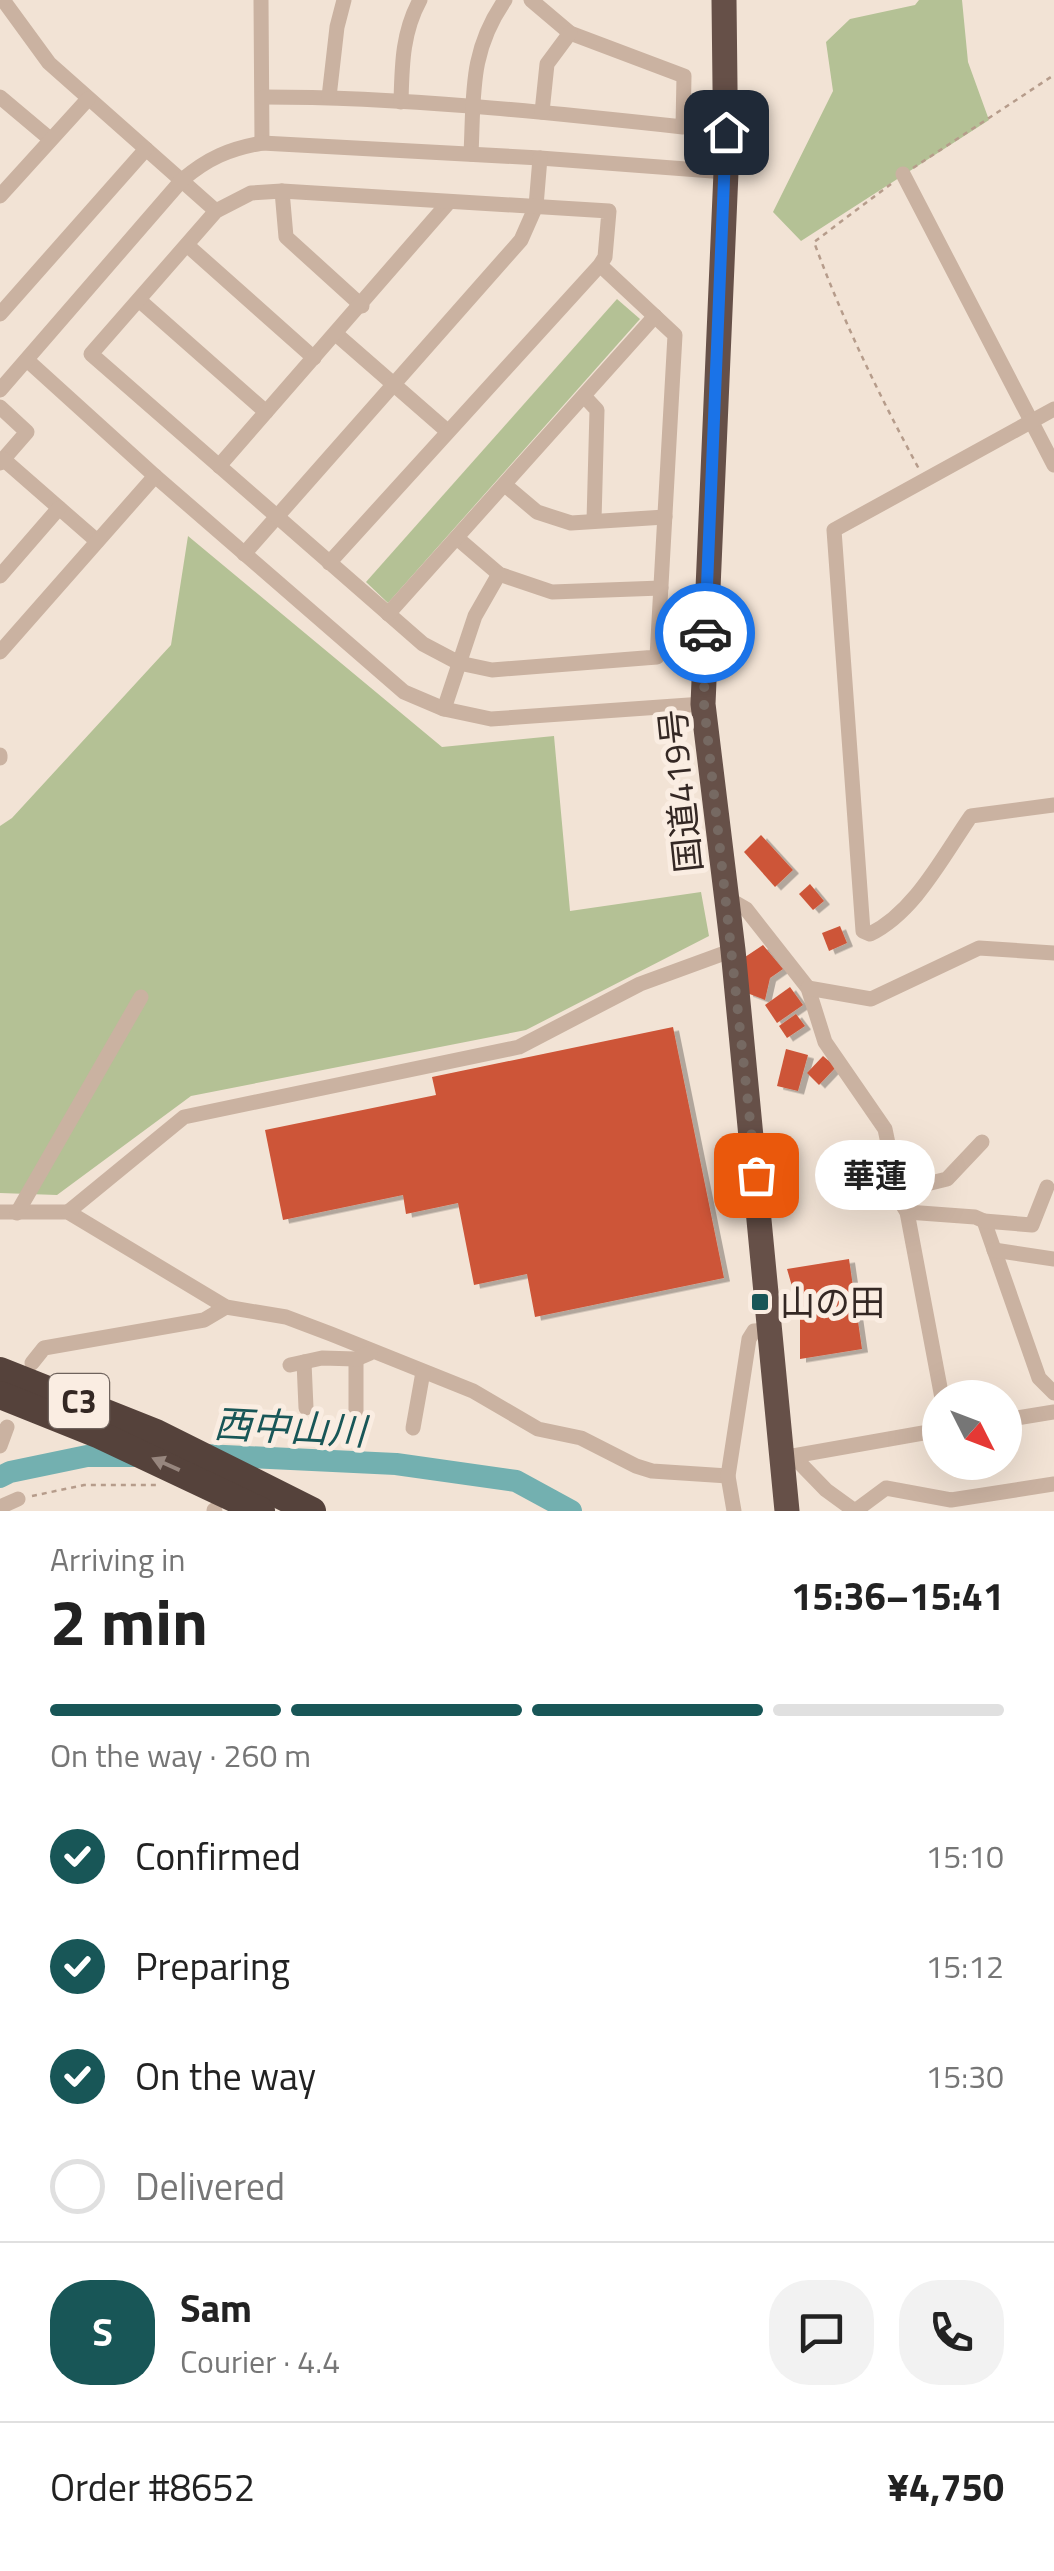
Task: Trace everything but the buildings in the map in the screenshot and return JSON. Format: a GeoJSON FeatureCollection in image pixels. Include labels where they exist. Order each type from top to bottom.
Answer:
{"type":"FeatureCollection","features":[{"type":"Feature","properties":{"kind":"highway","name":"国道419号"},"geometry":{"type":"LineString","coordinates":[[724,0],[726,172],[704,704],[733,950],[769,1330],[787,1455],[787,1511]]}},
{"type":"Feature","properties":{"kind":"highway","name":"C3"},"geometry":{"type":"LineString","coordinates":[[0,1371],[156,1433],[267,1501]]}},
{"type":"Feature","properties":{"kind":"highway","name":"C3"},"geometry":{"type":"LineString","coordinates":[[0,1395],[100,1434],[220,1505],[267,1501],[312,1511]]}},
{"type":"Feature","properties":{"kind":"street"},"geometry":{"type":"LineString","coordinates":[[4,0],[49,62],[216,212]]}},
{"type":"Feature","properties":{"kind":"street"},"geometry":{"type":"LineString","coordinates":[[261,0],[262,143]]}},
{"type":"Feature","properties":{"kind":"street"},"geometry":{"type":"LineString","coordinates":[[329,98],[344,0]]}},
{"type":"Feature","properties":{"kind":"street"},"geometry":{"type":"LineString","coordinates":[[401,102],[402,53],[410,19],[420,0]]}},
{"type":"Feature","properties":{"kind":"street"},"geometry":{"type":"LineString","coordinates":[[471,154],[475,64],[492,20],[505,0]]}},
{"type":"Feature","properties":{"kind":"street"},"geometry":{"type":"LineString","coordinates":[[264,97],[474,107],[683,127],[684,76],[570,33],[530,0]]}},
{"type":"Feature","properties":{"kind":"street"},"geometry":{"type":"LineString","coordinates":[[542,112],[547,64],[570,33]]}},
{"type":"Feature","properties":{"kind":"street"},"geometry":{"type":"LineString","coordinates":[[0,97],[50,139]]}},
{"type":"Feature","properties":{"kind":"street"},"geometry":{"type":"LineString","coordinates":[[1,192],[88,98]]}},
{"type":"Feature","properties":{"kind":"street"},"geometry":{"type":"LineString","coordinates":[[0,390],[182,180],[205,161],[232,148],[262,143],[726,172]]}},
{"type":"Feature","properties":{"kind":"street"},"geometry":{"type":"LineString","coordinates":[[0,314],[146,149]]}},
{"type":"Feature","properties":{"kind":"street"},"geometry":{"type":"LineString","coordinates":[[244,554],[521,240],[536,206],[540,158]]}},
{"type":"Feature","properties":{"kind":"street"},"geometry":{"type":"LineString","coordinates":[[903,174],[1054,465]]}},
{"type":"Feature","properties":{"kind":"street"},"geometry":{"type":"LineString","coordinates":[[329,563],[446,430],[600,266],[605,257],[609,211],[282,192],[251,193],[216,212],[91,354],[329,563],[423,644],[459,663],[492,670],[657,657],[675,336],[600,266]]}},
{"type":"Feature","properties":{"kind":"street"},"geometry":{"type":"LineString","coordinates":[[282,192],[286,237],[362,306]]}},
{"type":"Feature","properties":{"kind":"street"},"geometry":{"type":"LineString","coordinates":[[218,466],[362,306],[449,202]]}},
{"type":"Feature","properties":{"kind":"street"},"geometry":{"type":"LineString","coordinates":[[186,245],[314,358]]}},
{"type":"Feature","properties":{"kind":"street"},"geometry":{"type":"LineString","coordinates":[[138,300],[266,412]]}},
{"type":"Feature","properties":{"kind":"street"},"geometry":{"type":"LineString","coordinates":[[388,614],[655,316]]}},
{"type":"Feature","properties":{"kind":"street"},"geometry":{"type":"LineString","coordinates":[[336,334],[446,430]]}},
{"type":"Feature","properties":{"kind":"street"},"geometry":{"type":"LineString","coordinates":[[27,360],[404,692],[444,709],[491,720],[704,704]]}},
{"type":"Feature","properties":{"kind":"street"},"geometry":{"type":"LineString","coordinates":[[584,396],[597,410],[594,522]]}},
{"type":"Feature","properties":{"kind":"street"},"geometry":{"type":"LineString","coordinates":[[0,406],[27,432],[2,461],[98,541]]}},
{"type":"Feature","properties":{"kind":"street"},"geometry":{"type":"LineString","coordinates":[[1054,409],[834,530],[863,931],[876,932],[900,913],[971,816],[1054,805]]}},
{"type":"Feature","properties":{"kind":"street"},"geometry":{"type":"LineString","coordinates":[[0,652],[155,476]]}},
{"type":"Feature","properties":{"kind":"street"},"geometry":{"type":"LineString","coordinates":[[505,484],[537,512],[572,523],[665,517]]}},
{"type":"Feature","properties":{"kind":"street"},"geometry":{"type":"LineString","coordinates":[[0,576],[60,508]]}},
{"type":"Feature","properties":{"kind":"street"},"geometry":{"type":"LineString","coordinates":[[457,538],[499,574],[552,592],[661,588]]}},
{"type":"Feature","properties":{"kind":"street"},"geometry":{"type":"LineString","coordinates":[[444,709],[475,616],[499,574]]}},
{"type":"Feature","properties":{"kind":"street"},"geometry":{"type":"LineString","coordinates":[[727,898],[746,909],[808,988],[826,1042],[886,1129],[898,1191],[907,1212],[939,1380]]}},
{"type":"Feature","properties":{"kind":"street"},"geometry":{"type":"LineString","coordinates":[[808,988],[871,999],[980,948],[1054,953]]}},
{"type":"Feature","properties":{"kind":"street"},"geometry":{"type":"LineString","coordinates":[[68,1212],[184,1118],[518,1047],[640,984],[733,950]]}},
{"type":"Feature","properties":{"kind":"street"},"geometry":{"type":"LineString","coordinates":[[17,1213],[141,997]]}},
{"type":"Feature","properties":{"kind":"street"},"geometry":{"type":"LineString","coordinates":[[898,1191],[946,1180],[982,1142]]}},
{"type":"Feature","properties":{"kind":"street"},"geometry":{"type":"LineString","coordinates":[[907,1212],[1032,1226],[1046,1186]]}},
{"type":"Feature","properties":{"kind":"street"},"geometry":{"type":"LineString","coordinates":[[0,1212],[68,1212],[226,1307],[286,1317],[363,1356],[424,1372],[473,1391],[538,1430],[581,1438],[636,1466],[652,1471],[728,1476]]}},
{"type":"Feature","properties":{"kind":"street"},"geometry":{"type":"LineString","coordinates":[[984,1221],[1039,1378],[1054,1393]]}},
{"type":"Feature","properties":{"kind":"street"},"geometry":{"type":"LineString","coordinates":[[994,1250],[1054,1259]]}},
{"type":"Feature","properties":{"kind":"street"},"geometry":{"type":"LineString","coordinates":[[32,1363],[44,1348],[204,1320],[226,1307]]}},
{"type":"Feature","properties":{"kind":"street"},"geometry":{"type":"LineString","coordinates":[[734,1511],[728,1476],[749,1338],[754,1331],[769,1330]]}},
{"type":"Feature","properties":{"kind":"street"},"geometry":{"type":"LineString","coordinates":[[306,1408],[298,1363],[363,1356]]}},
{"type":"Feature","properties":{"kind":"street"},"geometry":{"type":"LineString","coordinates":[[356,1412],[363,1356]]}},
{"type":"Feature","properties":{"kind":"street"},"geometry":{"type":"LineString","coordinates":[[413,1428],[424,1372]]}},
{"type":"Feature","properties":{"kind":"street"},"geometry":{"type":"LineString","coordinates":[[1022,1417],[1054,1412]]}},
{"type":"Feature","properties":{"kind":"street"},"geometry":{"type":"LineString","coordinates":[[0,1446],[8,1428]]}},
{"type":"Feature","properties":{"kind":"street"},"geometry":{"type":"LineString","coordinates":[[787,1455],[922,1433]]}},
{"type":"Feature","properties":{"kind":"street"},"geometry":{"type":"LineString","coordinates":[[787,1455],[854,1511],[886,1488],[951,1500],[1054,1484]]}},
{"type":"Feature","properties":{"kind":"street"},"geometry":{"type":"LineString","coordinates":[[0,1506],[18,1499]]}},
{"type":"Feature","properties":{"kind":"path"},"geometry":{"type":"LineString","coordinates":[[924,480],[871,380],[814,242],[903,174],[1054,75]]}},
{"type":"Feature","properties":{"kind":"path"},"geometry":{"type":"LineString","coordinates":[[18,1499],[84,1485],[160,1486]]}},
{"type":"Feature","properties":{"kind":"green space"},"geometry":{"type":"Polygon","coordinates":[[[919,0],[962,0],[968,62],[989,120],[801,241],[773,212],[833,91],[826,42],[850,19],[915,5],[919,0]]]}},
{"type":"Feature","properties":{"kind":"green space"},"geometry":{"type":"Polygon","coordinates":[[[617,299],[640,319],[388,603],[366,582],[617,299]]]}},
{"type":"Feature","properties":{"kind":"green space"},"geometry":{"type":"Polygon","coordinates":[[[188,536],[442,747],[554,736],[570,911],[701,892],[709,936],[526,1030],[191,1096],[57,1195],[0,1193],[0,826],[12,818],[171,645],[188,536]]]}},
{"type":"Feature","properties":{"kind":"waterway","name":"西中山川"},"geometry":{"type":"LineString","coordinates":[[204,1455],[396,1464],[516,1481],[571,1511]]}},
{"type":"Feature","properties":{"kind":"waterway","name":"西中山川"},"geometry":{"type":"LineString","coordinates":[[0,1477],[87,1456],[142,1456]]}},
{"type":"Feature","properties":{"kind":"way so far"},"geometry":{"type":"LineString","coordinates":[[705,633],[704,704],[756,1175]]}},
{"type":"Feature","properties":{"kind":"place","name":"華蓮"},"geometry":{"type":"Point","coordinates":[756,1175]}},
{"type":"Feature","properties":{"kind":"place","name":"山の田"},"geometry":{"type":"Point","coordinates":[760,1302]}},
{"type":"Feature","properties":{"kind":"route"},"geometry":{"type":"LineString","coordinates":[[705,633],[726,132]]}}]}
